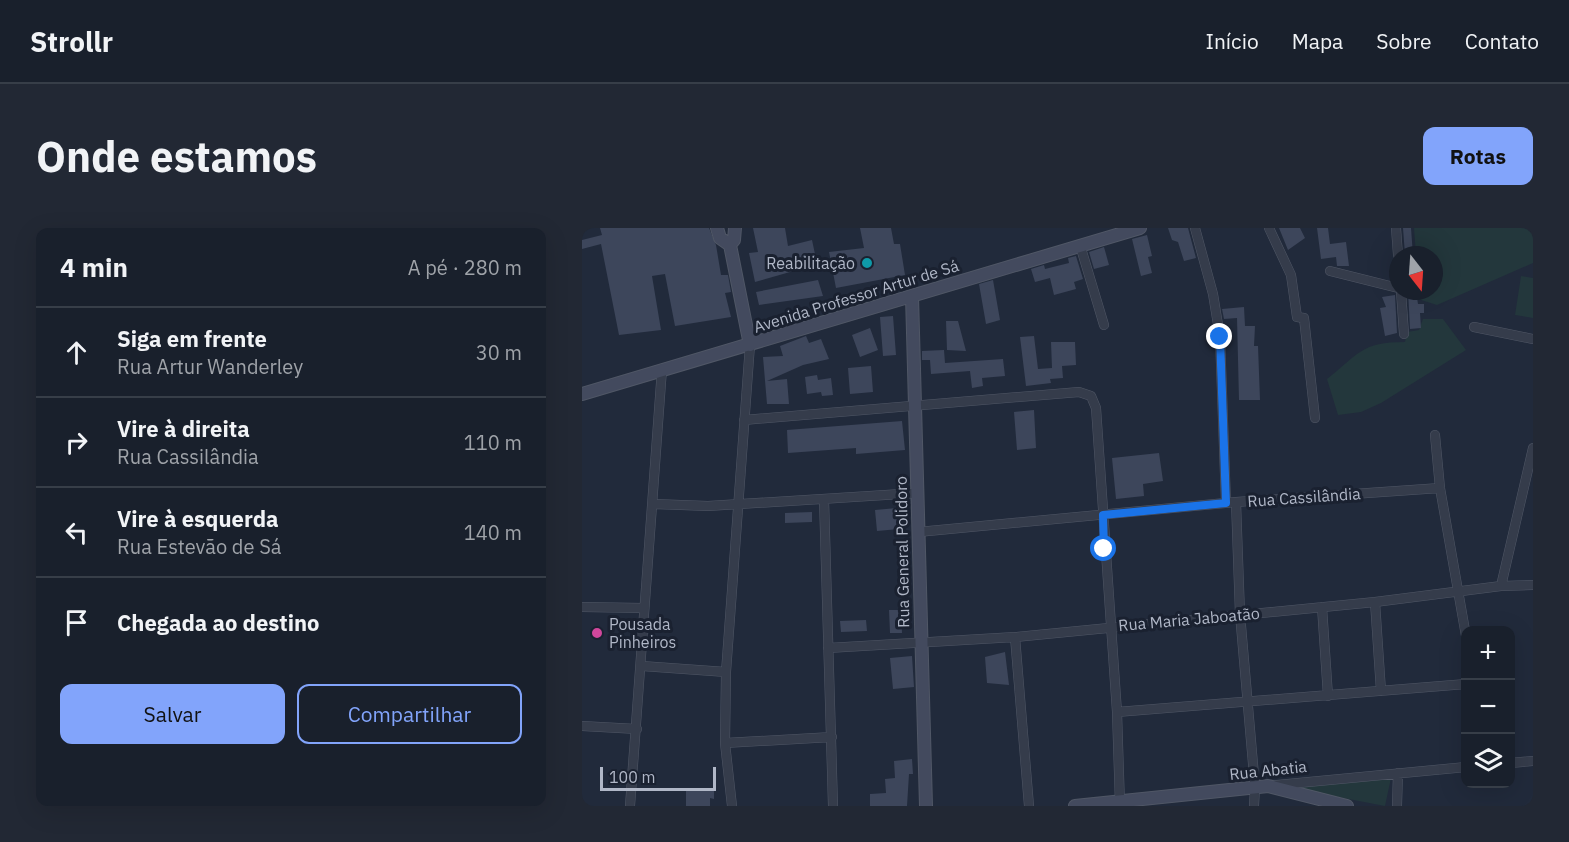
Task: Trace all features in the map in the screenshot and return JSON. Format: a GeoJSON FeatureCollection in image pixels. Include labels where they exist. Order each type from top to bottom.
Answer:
{"type":"FeatureCollection","features":[{"type":"Feature","properties":{"kind":"street"},"geometry":{"type":"LineString","coordinates":[[717,228],[720,238],[730,245],[750,345],[726,672],[725,743],[732,806]]}},
{"type":"Feature","properties":{"kind":"street"},"geometry":{"type":"LineString","coordinates":[[730,245],[734,240],[735,228]]}},
{"type":"Feature","properties":{"kind":"street","name":"Avenida Professor Artur de Sá"},"geometry":{"type":"LineString","coordinates":[[582,394],[1140,228]]}},
{"type":"Feature","properties":{"kind":"street"},"geometry":{"type":"LineString","coordinates":[[1195,228],[1213,294],[1220,337],[1248,703],[1261,787],[1254,806]]}},
{"type":"Feature","properties":{"kind":"street"},"geometry":{"type":"LineString","coordinates":[[1269,228],[1291,275],[1297,317],[1304,318],[1315,418]]}},
{"type":"Feature","properties":{"kind":"street"},"geometry":{"type":"LineString","coordinates":[[1396,228],[1397,246]]}},
{"type":"Feature","properties":{"kind":"street"},"geometry":{"type":"LineString","coordinates":[[1080,245],[1104,325]]}},
{"type":"Feature","properties":{"kind":"street"},"geometry":{"type":"LineString","coordinates":[[1330,271],[1389,286]]}},
{"type":"Feature","properties":{"kind":"street","name":"Rua General Polidoro"},"geometry":{"type":"LineString","coordinates":[[912,297],[926,806]]}},
{"type":"Feature","properties":{"kind":"street"},"geometry":{"type":"LineString","coordinates":[[1402,300],[1404,334]]}},
{"type":"Feature","properties":{"kind":"street"},"geometry":{"type":"LineString","coordinates":[[1474,327],[1533,339]]}},
{"type":"Feature","properties":{"kind":"street"},"geometry":{"type":"LineString","coordinates":[[630,806],[642,666],[643,608],[654,504],[662,369]]}},
{"type":"Feature","properties":{"kind":"street"},"geometry":{"type":"LineString","coordinates":[[744,420],[1079,392],[1090,396],[1096,408],[1117,712],[1120,804]]}},
{"type":"Feature","properties":{"kind":"street"},"geometry":{"type":"LineString","coordinates":[[1435,435],[1440,488],[1464,626]]}},
{"type":"Feature","properties":{"kind":"street"},"geometry":{"type":"LineString","coordinates":[[1501,586],[1533,448]]}},
{"type":"Feature","properties":{"kind":"street","name":"Rua Cassilândia"},"geometry":{"type":"LineString","coordinates":[[918,532],[1231,502],[1440,488]]}},
{"type":"Feature","properties":{"kind":"street"},"geometry":{"type":"LineString","coordinates":[[654,504],[739,504],[917,493]]}},
{"type":"Feature","properties":{"kind":"street"},"geometry":{"type":"LineString","coordinates":[[824,499],[833,806]]}},
{"type":"Feature","properties":{"kind":"street","name":"Rua Maria Jaboatão"},"geometry":{"type":"LineString","coordinates":[[828,648],[1015,637],[1375,602],[1501,586],[1533,585]]}},
{"type":"Feature","properties":{"kind":"street"},"geometry":{"type":"LineString","coordinates":[[1375,602],[1381,691]]}},
{"type":"Feature","properties":{"kind":"street"},"geometry":{"type":"LineString","coordinates":[[582,607],[643,608]]}},
{"type":"Feature","properties":{"kind":"street"},"geometry":{"type":"LineString","coordinates":[[1323,607],[1328,696]]}},
{"type":"Feature","properties":{"kind":"street"},"geometry":{"type":"LineString","coordinates":[[1015,637],[1029,806]]}},
{"type":"Feature","properties":{"kind":"street"},"geometry":{"type":"LineString","coordinates":[[642,666],[726,672]]}},
{"type":"Feature","properties":{"kind":"street"},"geometry":{"type":"LineString","coordinates":[[1117,712],[1461,684]]}},
{"type":"Feature","properties":{"kind":"street"},"geometry":{"type":"LineString","coordinates":[[582,726],[637,729]]}},
{"type":"Feature","properties":{"kind":"street"},"geometry":{"type":"LineString","coordinates":[[725,743],[832,737]]}},
{"type":"Feature","properties":{"kind":"street"},"geometry":{"type":"LineString","coordinates":[[1515,762],[1533,760]]}},
{"type":"Feature","properties":{"kind":"street","name":"Rua Abatia"},"geometry":{"type":"LineString","coordinates":[[1075,806],[1120,804],[1261,787],[1461,767]]}},
{"type":"Feature","properties":{"kind":"street"},"geometry":{"type":"LineString","coordinates":[[1396,806],[1398,773]]}},
{"type":"Feature","properties":{"kind":"street"},"geometry":{"type":"LineString","coordinates":[[1261,787],[1347,806]]}},
{"type":"Feature","properties":{"kind":"green space"},"geometry":{"type":"Polygon","coordinates":[[[1414,228],[1533,228],[1533,263],[1437,305],[1421,300],[1443,300],[1443,246],[1415,246],[1414,228]]]}},
{"type":"Feature","properties":{"kind":"green space"},"geometry":{"type":"Polygon","coordinates":[[[1521,276],[1533,278],[1533,318],[1515,315],[1521,276]]]}},
{"type":"Feature","properties":{"kind":"green space"},"geometry":{"type":"Polygon","coordinates":[[[1423,319],[1443,319],[1466,350],[1381,403],[1361,412],[1338,415],[1327,379],[1354,356],[1369,347],[1405,342],[1407,332],[1419,330],[1423,319]]]}},
{"type":"Feature","properties":{"kind":"green space"},"geometry":{"type":"Polygon","coordinates":[[[1391,778],[1385,806],[1291,788],[1391,778]]]}},
{"type":"Feature","properties":{"kind":"building"},"geometry":{"type":"Polygon","coordinates":[[[600,228],[709,228],[716,245],[721,275],[728,275],[731,292],[725,293],[731,317],[675,326],[665,274],[652,276],[661,330],[619,335],[601,244],[582,249],[582,240],[602,235],[600,228]]]}},
{"type":"Feature","properties":{"kind":"building"},"geometry":{"type":"Polygon","coordinates":[[[753,228],[785,228],[788,246],[812,240],[818,268],[797,270],[755,282],[749,253],[758,252],[753,228]]]}},
{"type":"Feature","properties":{"kind":"building","name":"Reabilitação"},"geometry":{"type":"Polygon","coordinates":[[[860,228],[891,228],[894,244],[900,244],[905,275],[836,288],[829,252],[864,248],[860,228]]]}},
{"type":"Feature","properties":{"kind":"building"},"geometry":{"type":"Polygon","coordinates":[[[1168,228],[1188,228],[1196,258],[1184,261],[1178,242],[1172,240],[1168,228]]]}},
{"type":"Feature","properties":{"kind":"building"},"geometry":{"type":"Polygon","coordinates":[[[1279,228],[1300,228],[1305,238],[1288,250],[1279,228]]]}},
{"type":"Feature","properties":{"kind":"building"},"geometry":{"type":"Polygon","coordinates":[[[1317,228],[1328,228],[1330,244],[1346,242],[1349,266],[1337,266],[1336,257],[1321,259],[1317,228]]]}},
{"type":"Feature","properties":{"kind":"building"},"geometry":{"type":"Polygon","coordinates":[[[1403,228],[1411,228],[1412,246],[1404,246],[1403,228]]]}},
{"type":"Feature","properties":{"kind":"building"},"geometry":{"type":"Polygon","coordinates":[[[1147,235],[1152,256],[1148,257],[1152,273],[1141,276],[1132,239],[1147,235]]]}},
{"type":"Feature","properties":{"kind":"building"},"geometry":{"type":"Polygon","coordinates":[[[1104,247],[1109,265],[1094,269],[1089,252],[1104,247]]]}},
{"type":"Feature","properties":{"kind":"building"},"geometry":{"type":"Polygon","coordinates":[[[1076,256],[1083,279],[1074,282],[1076,289],[1054,295],[1050,278],[1035,282],[1031,269],[1044,265],[1045,269],[1069,263],[1068,258],[1076,256]]]}},
{"type":"Feature","properties":{"kind":"building"},"geometry":{"type":"Polygon","coordinates":[[[818,280],[823,296],[759,305],[756,292],[818,280]]]}},
{"type":"Feature","properties":{"kind":"building"},"geometry":{"type":"Polygon","coordinates":[[[993,280],[1000,320],[986,324],[979,284],[993,280]]]}},
{"type":"Feature","properties":{"kind":"building"},"geometry":{"type":"Polygon","coordinates":[[[1389,296],[1389,300],[1395,300],[1397,333],[1385,336],[1380,308],[1386,307],[1382,297],[1389,296]]]}},
{"type":"Feature","properties":{"kind":"building"},"geometry":{"type":"Polygon","coordinates":[[[1408,300],[1417,300],[1418,304],[1424,304],[1424,313],[1420,313],[1421,328],[1410,329],[1408,300]]]}},
{"type":"Feature","properties":{"kind":"building"},"geometry":{"type":"Polygon","coordinates":[[[1244,307],[1245,326],[1255,326],[1254,346],[1258,346],[1260,400],[1239,400],[1237,318],[1224,319],[1222,309],[1244,307]]]}},
{"type":"Feature","properties":{"kind":"building"},"geometry":{"type":"Polygon","coordinates":[[[893,316],[896,355],[883,356],[880,317],[893,316]]]}},
{"type":"Feature","properties":{"kind":"building"},"geometry":{"type":"Polygon","coordinates":[[[946,321],[958,321],[966,351],[947,350],[946,321]]]}},
{"type":"Feature","properties":{"kind":"building"},"geometry":{"type":"Polygon","coordinates":[[[870,328],[878,350],[860,357],[852,335],[870,328]]]}},
{"type":"Feature","properties":{"kind":"building"},"geometry":{"type":"Polygon","coordinates":[[[806,336],[809,343],[821,339],[829,359],[803,365],[767,381],[787,379],[789,404],[767,404],[763,357],[783,356],[780,346],[806,336]]]}},
{"type":"Feature","properties":{"kind":"building"},"geometry":{"type":"Polygon","coordinates":[[[1034,336],[1038,369],[1052,368],[1051,342],[1075,342],[1076,365],[1062,366],[1063,378],[1050,379],[1051,383],[1026,386],[1020,337],[1034,336]]]}},
{"type":"Feature","properties":{"kind":"building"},"geometry":{"type":"Polygon","coordinates":[[[944,350],[945,363],[1003,359],[1005,376],[982,378],[983,386],[972,388],[970,371],[931,374],[930,360],[922,360],[922,351],[944,350]]]}},
{"type":"Feature","properties":{"kind":"building"},"geometry":{"type":"Polygon","coordinates":[[[871,366],[873,392],[850,394],[848,368],[871,366]]]}},
{"type":"Feature","properties":{"kind":"building"},"geometry":{"type":"Polygon","coordinates":[[[817,375],[818,380],[831,378],[833,395],[822,396],[821,392],[807,394],[805,377],[817,375]]]}},
{"type":"Feature","properties":{"kind":"building"},"geometry":{"type":"Polygon","coordinates":[[[1034,410],[1036,448],[1017,450],[1014,412],[1034,410]]]}},
{"type":"Feature","properties":{"kind":"building"},"geometry":{"type":"Polygon","coordinates":[[[902,421],[905,450],[856,454],[856,448],[788,453],[787,430],[902,421]]]}},
{"type":"Feature","properties":{"kind":"building"},"geometry":{"type":"Polygon","coordinates":[[[1159,453],[1163,481],[1143,484],[1144,496],[1116,499],[1112,458],[1159,453]]]}},
{"type":"Feature","properties":{"kind":"building"},"geometry":{"type":"Polygon","coordinates":[[[897,508],[899,529],[877,531],[875,510],[897,508]]]}},
{"type":"Feature","properties":{"kind":"building"},"geometry":{"type":"Polygon","coordinates":[[[812,512],[812,522],[785,523],[785,513],[812,512]]]}},
{"type":"Feature","properties":{"kind":"building"},"geometry":{"type":"Polygon","coordinates":[[[889,610],[901,610],[902,633],[890,633],[889,610]]]}},
{"type":"Feature","properties":{"kind":"building"},"geometry":{"type":"Polygon","coordinates":[[[866,620],[867,631],[841,632],[840,621],[866,620]]]}},
{"type":"Feature","properties":{"kind":"building"},"geometry":{"type":"Polygon","coordinates":[[[1005,652],[1009,685],[987,683],[985,657],[1005,652]]]}},
{"type":"Feature","properties":{"kind":"building"},"geometry":{"type":"Polygon","coordinates":[[[912,656],[914,687],[893,689],[890,658],[912,656]]]}},
{"type":"Feature","properties":{"kind":"building"},"geometry":{"type":"Polygon","coordinates":[[[912,759],[913,774],[909,774],[907,806],[870,806],[870,794],[886,793],[885,779],[895,778],[894,761],[912,759]]]}},
{"type":"Feature","properties":{"kind":"building"},"geometry":{"type":"Polygon","coordinates":[[[686,788],[714,788],[714,799],[710,798],[710,806],[686,806],[686,788]]]}},
{"type":"Feature","properties":{"kind":"place","name":"Reabilitação"},"geometry":{"type":"Point","coordinates":[867,263]}},
{"type":"Feature","properties":{"kind":"place","name":"Pousada Pinheiros"},"geometry":{"type":"Point","coordinates":[597,633]}},
{"type":"Feature","properties":{"kind":"route"},"geometry":{"type":"LineString","coordinates":[[1104,549],[1103,515],[1226,503],[1220,337]]}}]}
